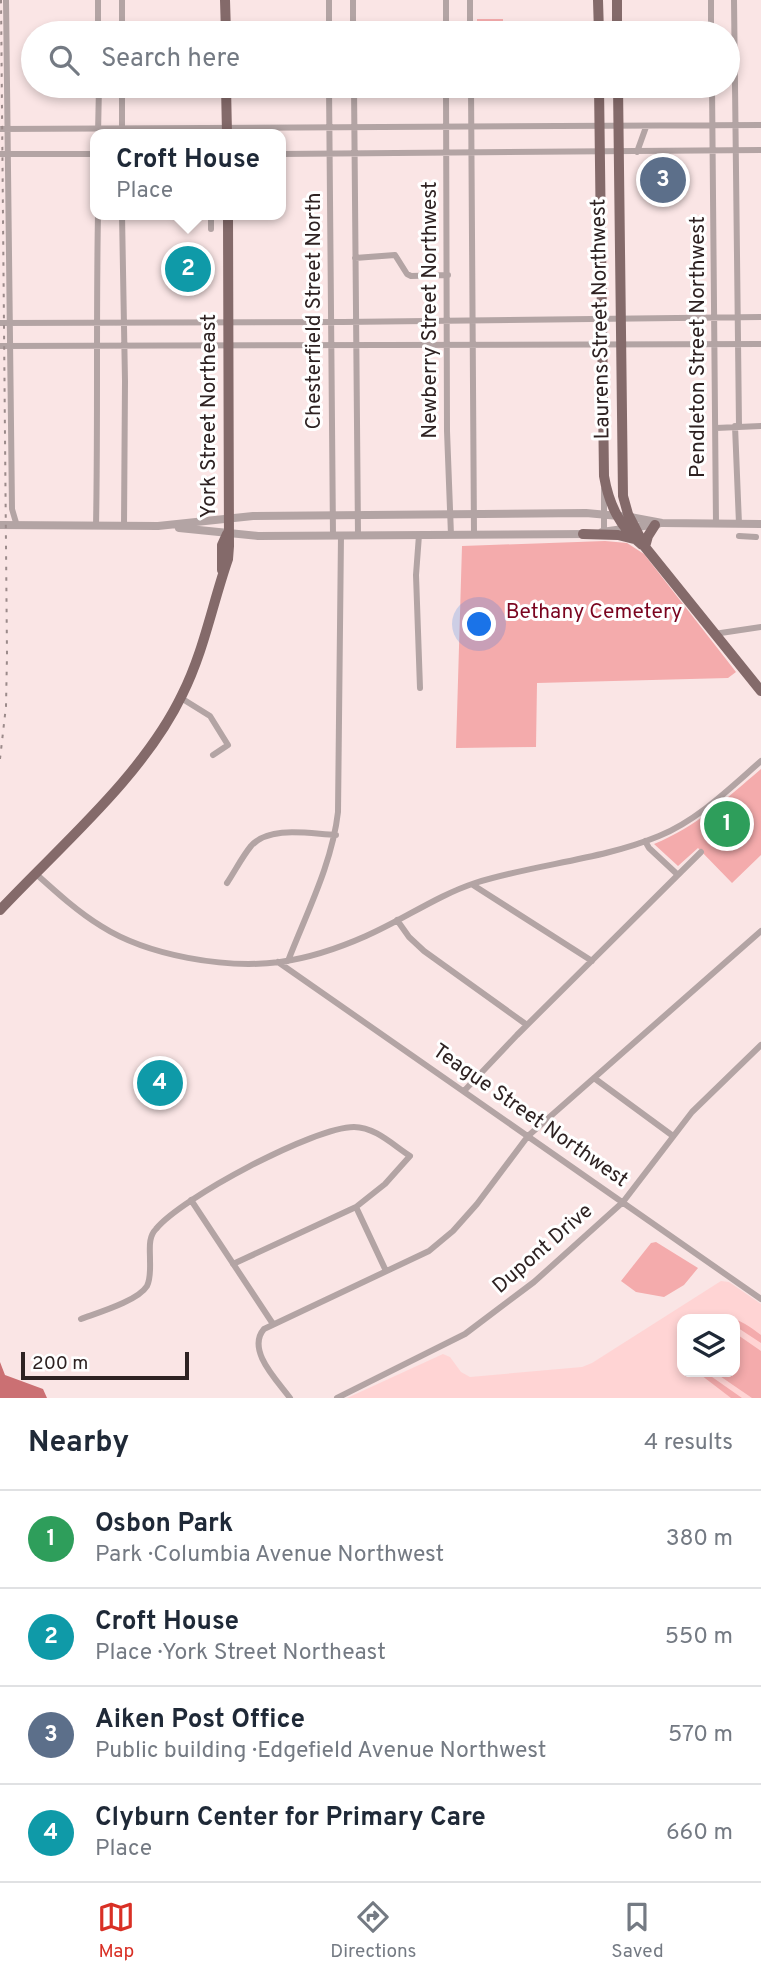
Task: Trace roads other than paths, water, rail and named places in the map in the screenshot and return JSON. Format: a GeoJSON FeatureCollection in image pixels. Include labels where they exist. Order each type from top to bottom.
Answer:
{"type":"FeatureCollection","features":[{"type":"Feature","properties":{"kind":"main road"},"geometry":{"type":"LineString","coordinates":[[225,0],[226,21]]}},
{"type":"Feature","properties":{"kind":"main road"},"geometry":{"type":"LineString","coordinates":[[598,0],[599,21]]}},
{"type":"Feature","properties":{"kind":"main road"},"geometry":{"type":"LineString","coordinates":[[617,0],[617,21]]}},
{"type":"Feature","properties":{"kind":"main road"},"geometry":{"type":"LineString","coordinates":[[226,98],[227,129]]}},
{"type":"Feature","properties":{"kind":"main road","name":"Laurens Street Northwest"},"geometry":{"type":"LineString","coordinates":[[599,98],[604,477],[610,500],[616,516],[630,524],[645,547],[761,691]]}},
{"type":"Feature","properties":{"kind":"main road","name":"Laurens Street Northwest"},"geometry":{"type":"LineString","coordinates":[[618,98],[624,500],[635,539],[645,547]]}},
{"type":"Feature","properties":{"kind":"main road","name":"York Street Northeast"},"geometry":{"type":"LineString","coordinates":[[0,910],[135,767],[181,698],[204,642],[222,576],[222,545],[228,533],[228,220]]}},
{"type":"Feature","properties":{"kind":"main road"},"geometry":{"type":"LineString","coordinates":[[610,500],[616,503],[624,500]]}},
{"type":"Feature","properties":{"kind":"main road"},"geometry":{"type":"LineString","coordinates":[[645,547],[648,536],[658,524]]}},
{"type":"Feature","properties":{"kind":"main road"},"geometry":{"type":"LineString","coordinates":[[583,534],[618,535],[635,539]]}},
{"type":"Feature","properties":{"kind":"street"},"geometry":{"type":"LineString","coordinates":[[6,0],[12,509],[18,526]]}},
{"type":"Feature","properties":{"kind":"street"},"geometry":{"type":"LineString","coordinates":[[98,0],[98,21]]}},
{"type":"Feature","properties":{"kind":"street"},"geometry":{"type":"LineString","coordinates":[[122,0],[122,21]]}},
{"type":"Feature","properties":{"kind":"street"},"geometry":{"type":"LineString","coordinates":[[329,0],[329,21]]}},
{"type":"Feature","properties":{"kind":"street"},"geometry":{"type":"LineString","coordinates":[[353,0],[354,21]]}},
{"type":"Feature","properties":{"kind":"street"},"geometry":{"type":"LineString","coordinates":[[446,0],[446,21]]}},
{"type":"Feature","properties":{"kind":"street"},"geometry":{"type":"LineString","coordinates":[[470,0],[470,21]]}},
{"type":"Feature","properties":{"kind":"street"},"geometry":{"type":"LineString","coordinates":[[711,0],[711,21]]}},
{"type":"Feature","properties":{"kind":"street","name":"Pendleton Street Northwest"},"geometry":{"type":"LineString","coordinates":[[734,0],[734,21]]}},
{"type":"Feature","properties":{"kind":"street"},"geometry":{"type":"LineString","coordinates":[[98,129],[99,98]]}},
{"type":"Feature","properties":{"kind":"street"},"geometry":{"type":"LineString","coordinates":[[122,98],[122,129]]}},
{"type":"Feature","properties":{"kind":"street","name":"Chesterfield Street North"},"geometry":{"type":"LineString","coordinates":[[288,961],[328,861],[336,835],[338,812],[337,536],[333,516],[329,98]]}},
{"type":"Feature","properties":{"kind":"street","name":"Chesterfield Street North"},"geometry":{"type":"LineString","coordinates":[[354,98],[358,535]]}},
{"type":"Feature","properties":{"kind":"street","name":"Newberry Street Northwest"},"geometry":{"type":"LineString","coordinates":[[446,98],[451,535]]}},
{"type":"Feature","properties":{"kind":"street","name":"Newberry Street Northwest"},"geometry":{"type":"LineString","coordinates":[[471,98],[474,534]]}},
{"type":"Feature","properties":{"kind":"street","name":"Pendleton Street Northwest"},"geometry":{"type":"LineString","coordinates":[[712,98],[716,524]]}},
{"type":"Feature","properties":{"kind":"street","name":"Pendleton Street Northwest"},"geometry":{"type":"LineString","coordinates":[[735,98],[737,426],[742,537],[756,537]]}},
{"type":"Feature","properties":{"kind":"street"},"geometry":{"type":"LineString","coordinates":[[286,130],[761,125]]}},
{"type":"Feature","properties":{"kind":"street"},"geometry":{"type":"LineString","coordinates":[[637,152],[646,127]]}},
{"type":"Feature","properties":{"kind":"street"},"geometry":{"type":"LineString","coordinates":[[0,129],[90,132]]}},
{"type":"Feature","properties":{"kind":"street"},"geometry":{"type":"LineString","coordinates":[[286,154],[761,150]]}},
{"type":"Feature","properties":{"kind":"street"},"geometry":{"type":"LineString","coordinates":[[0,154],[90,155]]}},
{"type":"Feature","properties":{"kind":"street"},"geometry":{"type":"LineString","coordinates":[[96,526],[98,436],[95,323],[98,220]]}},
{"type":"Feature","properties":{"kind":"street"},"geometry":{"type":"LineString","coordinates":[[122,220],[124,526]]}},
{"type":"Feature","properties":{"kind":"street"},"geometry":{"type":"LineString","coordinates":[[211,220],[211,229]]}},
{"type":"Feature","properties":{"kind":"street"},"geometry":{"type":"LineString","coordinates":[[355,258],[395,255],[411,276],[448,275]]}},
{"type":"Feature","properties":{"kind":"street"},"geometry":{"type":"LineString","coordinates":[[0,323],[761,317]]}},
{"type":"Feature","properties":{"kind":"street"},"geometry":{"type":"LineString","coordinates":[[0,346],[761,344]]}},
{"type":"Feature","properties":{"kind":"street"},"geometry":{"type":"LineString","coordinates":[[716,428],[761,426]]}},
{"type":"Feature","properties":{"kind":"street","name":"Laurens Street Northwest"},"geometry":{"type":"LineString","coordinates":[[604,477],[604,532]]}},
{"type":"Feature","properties":{"kind":"street"},"geometry":{"type":"LineString","coordinates":[[158,526],[253,516],[616,516]]}},
{"type":"Feature","properties":{"kind":"street"},"geometry":{"type":"LineString","coordinates":[[0,525],[158,526],[228,533],[337,536],[583,534],[604,532],[630,524],[761,523]]}},
{"type":"Feature","properties":{"kind":"street"},"geometry":{"type":"LineString","coordinates":[[419,535],[416,575],[420,688]]}},
{"type":"Feature","properties":{"kind":"street"},"geometry":{"type":"LineString","coordinates":[[715,634],[761,627]]}},
{"type":"Feature","properties":{"kind":"street"},"geometry":{"type":"LineString","coordinates":[[181,698],[210,716],[228,745],[213,755]]}},
{"type":"Feature","properties":{"kind":"street"},"geometry":{"type":"LineString","coordinates":[[35,873],[102,927],[137,943],[209,961],[288,961],[347,944],[440,897],[472,884],[645,841],[669,831],[700,811],[761,761]]}},
{"type":"Feature","properties":{"kind":"street"},"geometry":{"type":"LineString","coordinates":[[228,883],[251,846],[264,836],[275,833],[336,835]]}},
{"type":"Feature","properties":{"kind":"street"},"geometry":{"type":"LineString","coordinates":[[645,841],[678,875]]}},
{"type":"Feature","properties":{"kind":"street"},"geometry":{"type":"LineString","coordinates":[[464,1091],[701,852]]}},
{"type":"Feature","properties":{"kind":"street"},"geometry":{"type":"LineString","coordinates":[[472,884],[592,961]]}},
{"type":"Feature","properties":{"kind":"street"},"geometry":{"type":"LineString","coordinates":[[397,920],[409,937],[432,958],[527,1026]]}},
{"type":"Feature","properties":{"kind":"street"},"geometry":{"type":"LineString","coordinates":[[290,1398],[258,1349],[258,1336],[273,1324],[429,1251],[453,1231],[477,1204],[528,1136],[761,931]]}},
{"type":"Feature","properties":{"kind":"street","name":"Teague Street Northwest"},"geometry":{"type":"LineString","coordinates":[[278,962],[761,1299]]}},
{"type":"Feature","properties":{"kind":"street","name":"Dupont Drive"},"geometry":{"type":"LineString","coordinates":[[337,1398],[476,1327],[534,1282],[623,1202],[702,1102],[761,1045]]}},
{"type":"Feature","properties":{"kind":"street"},"geometry":{"type":"LineString","coordinates":[[594,1078],[673,1136]]}},
{"type":"Feature","properties":{"kind":"street"},"geometry":{"type":"LineString","coordinates":[[81,1319],[140,1293],[147,1286],[149,1277],[151,1236],[161,1224],[191,1200],[253,1162],[354,1127],[371,1131],[410,1156],[385,1184],[356,1207],[233,1264]]}},
{"type":"Feature","properties":{"kind":"street"},"geometry":{"type":"LineString","coordinates":[[191,1200],[273,1324]]}},
{"type":"Feature","properties":{"kind":"street"},"geometry":{"type":"LineString","coordinates":[[356,1207],[386,1271]]}},
{"type":"Feature","properties":{"kind":"railway"},"geometry":{"type":"LineString","coordinates":[[0,759],[6,706],[7,655],[1,0]]}},
{"type":"Feature","properties":{"kind":"place","name":"Aiken Post Office"},"geometry":{"type":"Point","coordinates":[663,180]}},
{"type":"Feature","properties":{"kind":"place","name":"Croft House"},"geometry":{"type":"Point","coordinates":[188,269]}},
{"type":"Feature","properties":{"kind":"place","name":"Osbon Park"},"geometry":{"type":"Point","coordinates":[727,824]}},
{"type":"Feature","properties":{"kind":"place","name":"Clyburn Center for Primary Care"},"geometry":{"type":"Point","coordinates":[160,1083]}},
{"type":"Feature","properties":{"kind":"park label","name":"Bethany Cemetery"},"geometry":{"type":"Point","coordinates":[594,612]}}]}
